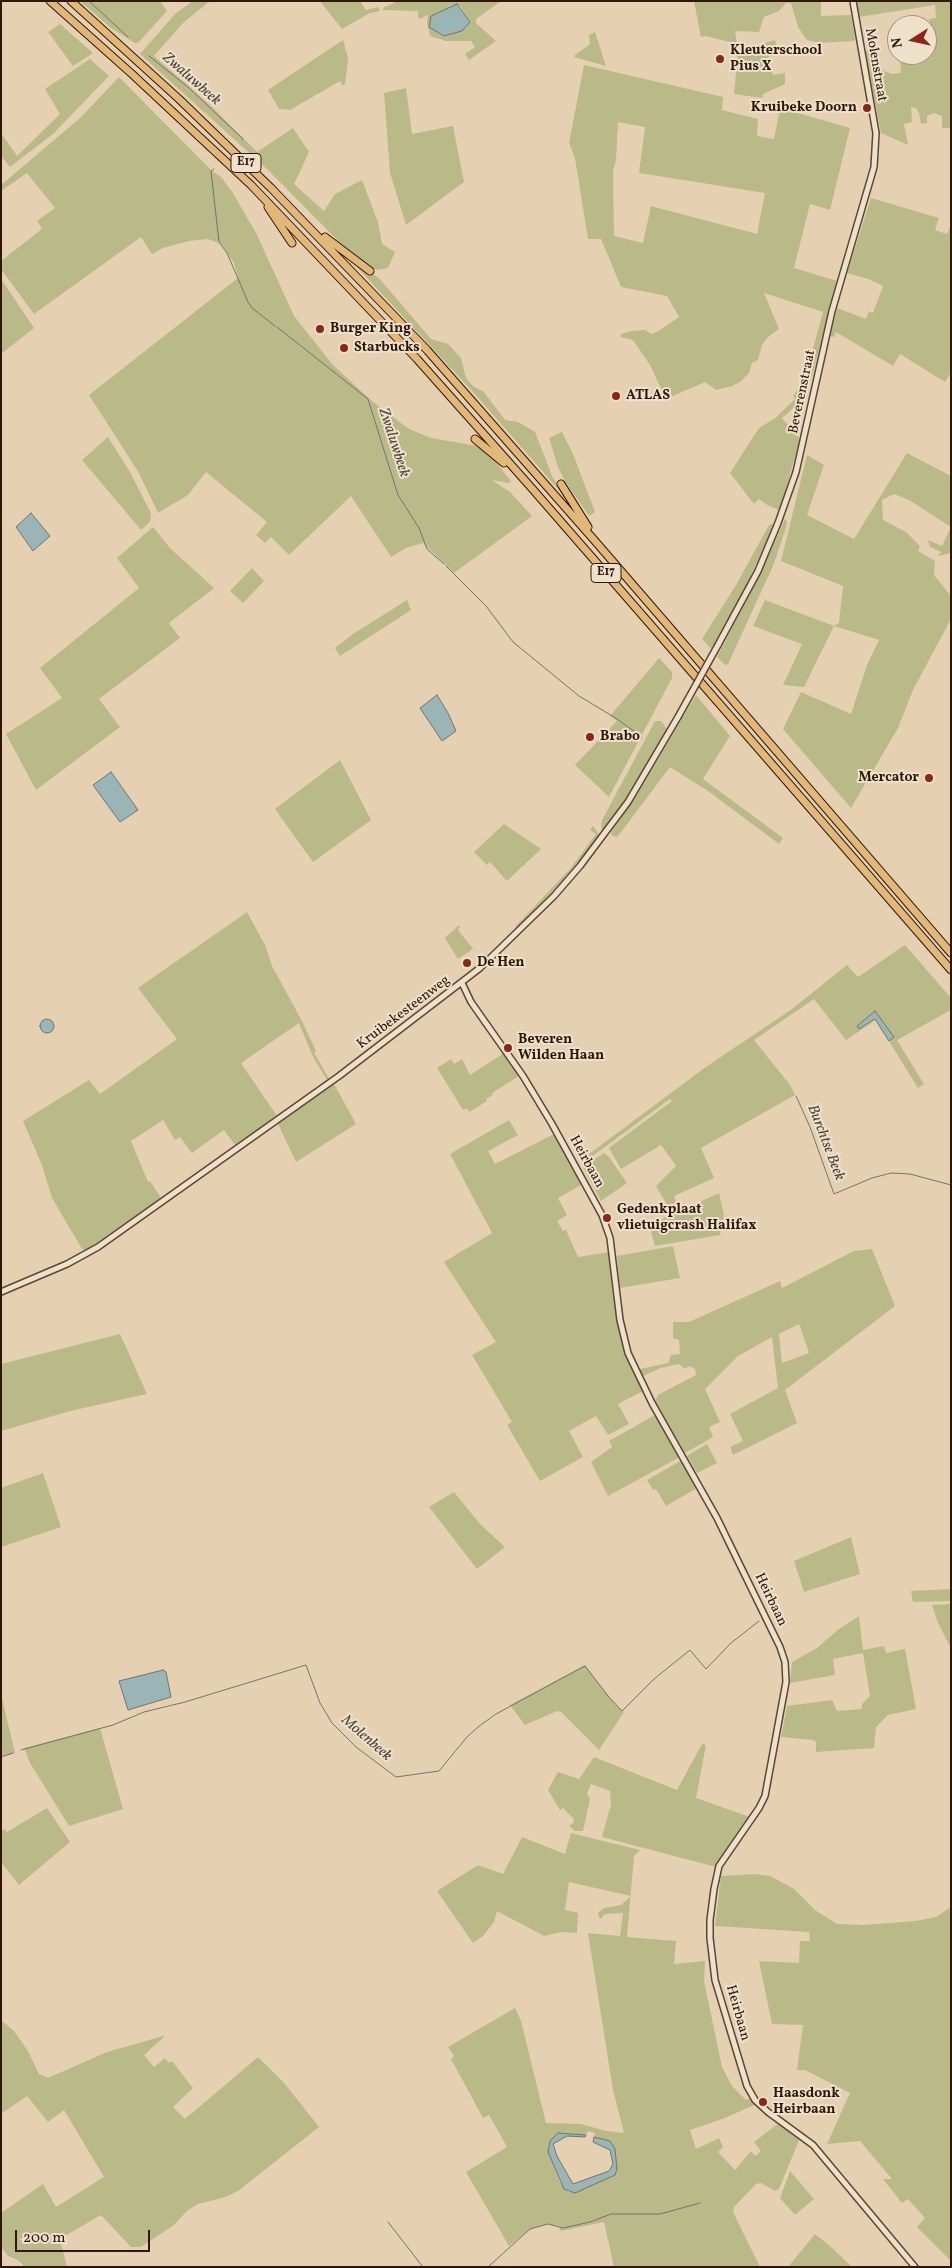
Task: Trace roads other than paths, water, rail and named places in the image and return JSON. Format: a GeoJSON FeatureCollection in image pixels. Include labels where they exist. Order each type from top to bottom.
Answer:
{"type":"FeatureCollection","features":[{"type":"Feature","properties":{"kind":"highway","name":"E17"},"geometry":{"type":"LineString","coordinates":[[50,1],[132,74],[251,185],[417,359],[530,485],[951,970]]}},
{"type":"Feature","properties":{"kind":"highway","name":"E17"},"geometry":{"type":"LineString","coordinates":[[71,1],[185,105],[312,229],[452,378],[596,540],[951,953]]}},
{"type":"Feature","properties":{"kind":"highway"},"geometry":{"type":"LineString","coordinates":[[251,185],[292,243]]}},
{"type":"Feature","properties":{"kind":"highway"},"geometry":{"type":"LineString","coordinates":[[312,229],[370,271]]}},
{"type":"Feature","properties":{"kind":"highway"},"geometry":{"type":"LineString","coordinates":[[475,439],[530,485]]}},
{"type":"Feature","properties":{"kind":"highway"},"geometry":{"type":"LineString","coordinates":[[561,484],[596,540]]}},
{"type":"Feature","properties":{"kind":"street","name":"Molenstraat"},"geometry":{"type":"LineString","coordinates":[[853,1],[876,134]]}},
{"type":"Feature","properties":{"kind":"street","name":"Beverenstraat"},"geometry":{"type":"LineString","coordinates":[[718,644],[758,571],[796,472],[832,311],[874,167],[876,134]]}},
{"type":"Feature","properties":{"kind":"street","name":"Kruibekesteenweg"},"geometry":{"type":"LineString","coordinates":[[1,1292],[67,1264],[98,1247],[339,1076],[462,983],[547,903],[580,866],[628,802],[718,644]]}},
{"type":"Feature","properties":{"kind":"street","name":"Heirbaan"},"geometry":{"type":"LineString","coordinates":[[462,983],[471,1002],[523,1076],[552,1124],[598,1208],[610,1238],[620,1320],[631,1360],[652,1403],[717,1518],[782,1655],[786,1682],[765,1796],[759,1808],[728,1851],[716,1875],[710,1929],[716,1980],[747,2086],[755,2100],[768,2112],[813,2145],[915,2267]]}},
{"type":"Feature","properties":{"kind":"water"},"geometry":{"type":"Polygon","coordinates":[[[457,4],[470,22],[462,31],[444,36],[429,27],[431,16],[457,4]]]}},
{"type":"Feature","properties":{"kind":"water"},"geometry":{"type":"Polygon","coordinates":[[[31,513],[50,536],[33,551],[16,527],[31,513]]]}},
{"type":"Feature","properties":{"kind":"water"},"geometry":{"type":"Polygon","coordinates":[[[437,695],[456,731],[442,741],[420,708],[437,695]]]}},
{"type":"Feature","properties":{"kind":"water"},"geometry":{"type":"Polygon","coordinates":[[[111,772],[138,810],[120,822],[93,785],[111,772]]]}},
{"type":"Feature","properties":{"kind":"water"},"geometry":{"type":"Polygon","coordinates":[[[875,1011],[894,1037],[889,1041],[875,1019],[859,1029],[857,1026],[875,1011]]]}},
{"type":"Feature","properties":{"kind":"water"},"geometry":{"type":"Polygon","coordinates":[[[44,1019],[50,1019],[54,1026],[50,1033],[44,1033],[40,1029],[40,1023],[44,1019]]]}},
{"type":"Feature","properties":{"kind":"water"},"geometry":{"type":"Polygon","coordinates":[[[163,1670],[166,1672],[171,1697],[128,1710],[119,1681],[163,1670]]]}},
{"type":"Feature","properties":{"kind":"water"},"geometry":{"type":"Polygon","coordinates":[[[558,2133],[586,2135],[585,2137],[567,2136],[553,2144],[557,2156],[573,2184],[609,2171],[613,2164],[610,2150],[593,2142],[594,2137],[610,2141],[615,2149],[617,2169],[615,2175],[575,2193],[564,2189],[548,2152],[550,2141],[558,2133]]]}},
{"type":"Feature","properties":{"kind":"waterway","name":"Zwaluwbeek"},"geometry":{"type":"LineString","coordinates":[[89,1],[128,37]]}},
{"type":"Feature","properties":{"kind":"waterway","name":"Zwaluwbeek"},"geometry":{"type":"LineString","coordinates":[[149,56],[188,87],[242,140]]}},
{"type":"Feature","properties":{"kind":"waterway","name":"Zwaluwbeek"},"geometry":{"type":"LineString","coordinates":[[214,169],[211,171],[219,242],[227,253],[248,302],[252,308],[275,326]]}},
{"type":"Feature","properties":{"kind":"waterway","name":"Zwaluwbeek"},"geometry":{"type":"LineString","coordinates":[[277,327],[368,399],[398,495],[419,528],[427,549],[444,564]]}},
{"type":"Feature","properties":{"kind":"waterway","name":"Zwaluwbeek"},"geometry":{"type":"LineString","coordinates":[[446,566],[486,606],[513,642],[579,696],[614,717],[641,736],[641,739]]}},
{"type":"Feature","properties":{"kind":"waterway","name":"Burchtse Beek"},"geometry":{"type":"LineString","coordinates":[[796,1096],[810,1127],[834,1194],[872,1178],[891,1173],[910,1174],[951,1185]]}},
{"type":"Feature","properties":{"kind":"waterway","name":"Molenbeek"},"geometry":{"type":"LineString","coordinates":[[21,1750],[113,1725],[144,1712],[185,1702],[306,1665],[320,1703],[332,1723],[356,1747],[396,1777],[439,1771],[467,1737],[496,1714],[585,1666],[622,1711],[654,1679],[690,1650],[706,1669],[731,1643],[759,1621]]}},
{"type":"Feature","properties":{"kind":"waterway","name":"Molenbeek"},"geometry":{"type":"LineString","coordinates":[[1,1757],[13,1753]]}},
{"type":"Feature","properties":{"kind":"waterway"},"geometry":{"type":"LineString","coordinates":[[488,2267],[530,2229],[548,2224],[563,2228],[590,2222],[611,2214],[660,2214],[700,2203]]}},
{"type":"Feature","properties":{"kind":"waterway"},"geometry":{"type":"LineString","coordinates":[[388,2222],[423,2267]]}},
{"type":"Feature","properties":{"kind":"place","name":"Kleuterschool Pius X"},"geometry":{"type":"Point","coordinates":[720,59]}},
{"type":"Feature","properties":{"kind":"place","name":"Kruibeke Doorn"},"geometry":{"type":"Point","coordinates":[867,108]}},
{"type":"Feature","properties":{"kind":"place","name":"Burger King"},"geometry":{"type":"Point","coordinates":[320,329]}},
{"type":"Feature","properties":{"kind":"place","name":"Starbucks"},"geometry":{"type":"Point","coordinates":[344,348]}},
{"type":"Feature","properties":{"kind":"place","name":"ATLAS"},"geometry":{"type":"Point","coordinates":[616,396]}},
{"type":"Feature","properties":{"kind":"place","name":"Brabo"},"geometry":{"type":"Point","coordinates":[590,737]}},
{"type":"Feature","properties":{"kind":"place","name":"Mercator"},"geometry":{"type":"Point","coordinates":[929,778]}},
{"type":"Feature","properties":{"kind":"place","name":"De Hen"},"geometry":{"type":"Point","coordinates":[467,963]}},
{"type":"Feature","properties":{"kind":"place","name":"Beveren Wilden Haan"},"geometry":{"type":"Point","coordinates":[508,1048]}},
{"type":"Feature","properties":{"kind":"place","name":"Gedenkplaat vlietuigcrash Halifax"},"geometry":{"type":"Point","coordinates":[607,1218]}},
{"type":"Feature","properties":{"kind":"place","name":"Haasdonk Heirbaan"},"geometry":{"type":"Point","coordinates":[763,2102]}}]}
